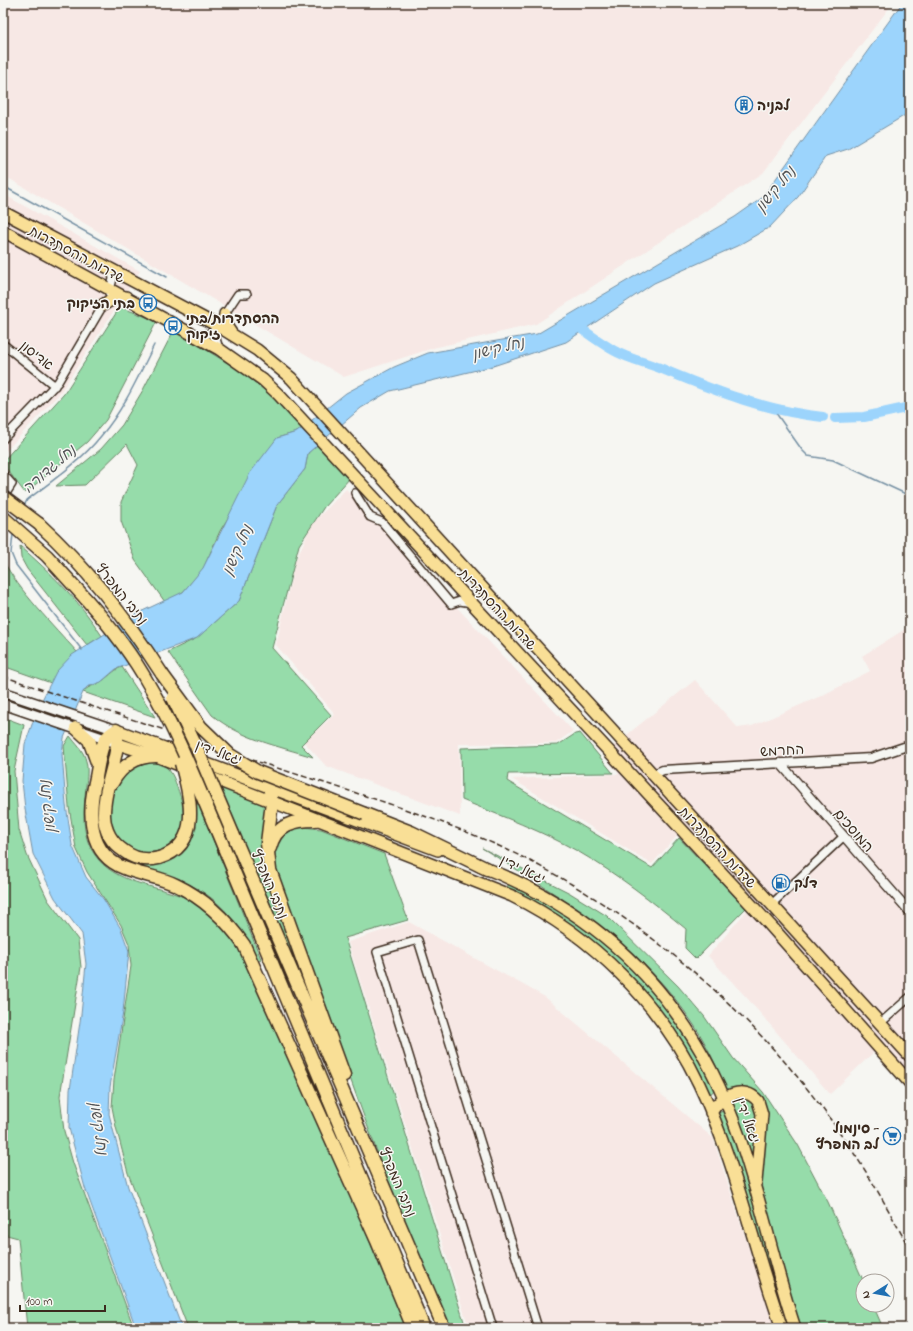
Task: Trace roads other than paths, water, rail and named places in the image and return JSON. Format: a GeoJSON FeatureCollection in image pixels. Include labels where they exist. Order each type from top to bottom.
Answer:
{"type":"FeatureCollection","features":[{"type":"Feature","properties":{"kind":"highway","name":"שדרות ההסתדרות"},"geometry":{"type":"LineString","coordinates":[[3,212],[111,267],[231,333],[257,350],[276,365],[305,393],[910,1056]]}},
{"type":"Feature","properties":{"kind":"highway","name":"שדרות ההסתדרות"},"geometry":{"type":"LineString","coordinates":[[3,231],[219,349],[263,380],[289,404],[770,926],[910,1083]]}},
{"type":"Feature","properties":{"kind":"highway"},"geometry":{"type":"LineString","coordinates":[[103,305],[114,298],[126,297]]}},
{"type":"Feature","properties":{"kind":"highway"},"geometry":{"type":"LineString","coordinates":[[225,314],[225,324],[231,333]]}},
{"type":"Feature","properties":{"kind":"highway","name":"נתיבי המפרץ"},"geometry":{"type":"LineString","coordinates":[[3,497],[39,524],[57,540],[123,616],[162,674],[196,744],[444,1328]]}},
{"type":"Feature","properties":{"kind":"highway","name":"נתיבי המפרץ"},"geometry":{"type":"LineString","coordinates":[[3,517],[32,542],[66,576],[108,624],[149,684],[174,735],[217,831],[424,1328]]}},
{"type":"Feature","properties":{"kind":"highway"},"geometry":{"type":"LineString","coordinates":[[162,674],[201,727],[230,755],[258,772],[411,832],[487,869]]}},
{"type":"Feature","properties":{"kind":"highway"},"geometry":{"type":"LineString","coordinates":[[78,722],[89,740],[98,765]]}},
{"type":"Feature","properties":{"kind":"highway"},"geometry":{"type":"LineString","coordinates":[[116,730],[118,744],[106,799],[104,822],[113,841],[129,855],[141,859],[159,858],[175,849],[183,840],[188,831],[190,820],[190,799],[174,735]]}},
{"type":"Feature","properties":{"kind":"highway"},"geometry":{"type":"LineString","coordinates":[[116,730],[105,739],[98,765],[91,799],[92,832],[103,853],[113,863],[175,885],[200,898],[220,914],[244,945],[277,1015],[377,1242],[413,1328]]}},
{"type":"Feature","properties":{"kind":"highway","name":"יגאל ידין"},"geometry":{"type":"LineString","coordinates":[[116,730],[269,786],[487,869],[562,906],[603,934],[619,948],[648,978],[688,1029],[706,1059],[724,1098],[739,1137],[794,1328]]}},
{"type":"Feature","properties":{"kind":"highway","name":"יגאל ידין"},"geometry":{"type":"LineString","coordinates":[[118,744],[156,756],[316,820],[498,890],[528,904],[562,923],[616,970],[658,1019],[690,1068],[711,1113],[725,1149],[782,1328]]}},
{"type":"Feature","properties":{"kind":"highway"},"geometry":{"type":"LineString","coordinates":[[106,799],[119,771],[127,764],[143,757],[156,756]]}},
{"type":"Feature","properties":{"kind":"highway"},"geometry":{"type":"LineString","coordinates":[[269,786],[272,802],[267,843],[268,859],[274,884],[387,1195]]}},
{"type":"Feature","properties":{"kind":"highway"},"geometry":{"type":"LineString","coordinates":[[268,859],[272,841],[284,825],[297,821],[316,820]]}},
{"type":"Feature","properties":{"kind":"highway"},"geometry":{"type":"LineString","coordinates":[[301,1033],[377,1242]]}},
{"type":"Feature","properties":{"kind":"highway"},"geometry":{"type":"LineString","coordinates":[[711,1113],[718,1103],[724,1098],[738,1093],[747,1093],[755,1097],[760,1105],[762,1114],[756,1173],[756,1196]]}},
{"type":"Feature","properties":{"kind":"main road","name":"יגאל ידין"},"geometry":{"type":"LineString","coordinates":[[3,692],[30,700],[78,722],[105,739],[118,744]]}},
{"type":"Feature","properties":{"kind":"main road","name":"יגאל ידין"},"geometry":{"type":"LineString","coordinates":[[3,704],[25,711],[116,730]]}},
{"type":"Feature","properties":{"kind":"street"},"geometry":{"type":"LineString","coordinates":[[3,439],[55,386],[103,305],[106,287],[113,276],[111,267]]}},
{"type":"Feature","properties":{"kind":"street"},"geometry":{"type":"LineString","coordinates":[[219,349],[215,335],[218,326],[238,294],[247,294]]}},
{"type":"Feature","properties":{"kind":"street"},"geometry":{"type":"LineString","coordinates":[[197,336],[209,334],[218,326]]}},
{"type":"Feature","properties":{"kind":"street","name":"אדיסון"},"geometry":{"type":"LineString","coordinates":[[3,344],[55,386]]}},
{"type":"Feature","properties":{"kind":"street"},"geometry":{"type":"LineString","coordinates":[[3,474],[12,484],[3,497]]}},
{"type":"Feature","properties":{"kind":"street"},"geometry":{"type":"LineString","coordinates":[[355,493],[370,517],[382,522],[451,604]]}},
{"type":"Feature","properties":{"kind":"street"},"geometry":{"type":"LineString","coordinates":[[451,604],[457,595],[456,584]]}},
{"type":"Feature","properties":{"kind":"street"},"geometry":{"type":"LineString","coordinates":[[451,604],[460,601],[473,604]]}},
{"type":"Feature","properties":{"kind":"street","name":"החרמש"},"geometry":{"type":"LineString","coordinates":[[654,774],[663,770],[871,758],[910,745]]}},
{"type":"Feature","properties":{"kind":"street","name":"המוסכים"},"geometry":{"type":"LineString","coordinates":[[780,764],[910,912]]}},
{"type":"Feature","properties":{"kind":"street"},"geometry":{"type":"LineString","coordinates":[[776,900],[843,837]]}},
{"type":"Feature","properties":{"kind":"street"},"geometry":{"type":"LineString","coordinates":[[493,1328],[377,952],[418,940],[538,1328]]}},
{"type":"Feature","properties":{"kind":"street"},"geometry":{"type":"LineString","coordinates":[[885,1019],[910,997]]}},
{"type":"Feature","properties":{"kind":"water","name":"נחל קישון"},"geometry":{"type":"Polygon","coordinates":[[[902,3],[910,3],[910,110],[907,114],[848,149],[826,156],[798,197],[770,227],[737,246],[654,283],[566,342],[493,366],[390,391],[361,408],[308,453],[305,469],[277,505],[239,601],[197,638],[116,669],[101,682],[87,687],[83,692],[64,738],[62,754],[66,805],[72,845],[86,877],[104,900],[121,929],[129,951],[123,1012],[110,1087],[109,1114],[128,1187],[182,1328],[136,1328],[85,1188],[69,1128],[70,1090],[81,1015],[86,964],[82,934],[55,898],[33,854],[25,809],[22,781],[25,744],[38,708],[56,672],[72,655],[136,614],[183,592],[203,568],[250,473],[277,438],[297,432],[346,393],[394,367],[428,353],[537,334],[735,217],[762,198],[902,3]]]}},
{"type":"Feature","properties":{"kind":"waterway","name":"נחל גדורה"},"geometry":{"type":"LineString","coordinates":[[3,186],[167,277]]}},
{"type":"Feature","properties":{"kind":"waterway"},"geometry":{"type":"LineString","coordinates":[[573,323],[603,344],[619,353],[704,386],[763,406],[783,411],[823,417]]}},
{"type":"Feature","properties":{"kind":"waterway","name":"נחל גדורה"},"geometry":{"type":"LineString","coordinates":[[24,506],[27,500],[85,454],[101,436],[124,404],[154,345]]}},
{"type":"Feature","properties":{"kind":"waterway"},"geometry":{"type":"LineString","coordinates":[[771,406],[802,450],[808,456],[833,460],[910,496]]}},
{"type":"Feature","properties":{"kind":"waterway"},"geometry":{"type":"LineString","coordinates":[[835,418],[864,417],[910,407]]}},
{"type":"Feature","properties":{"kind":"waterway","name":"נחל גדורה"},"geometry":{"type":"LineString","coordinates":[[16,522],[19,514]]}},
{"type":"Feature","properties":{"kind":"waterway","name":"נחל גדורה"},"geometry":{"type":"LineString","coordinates":[[13,534],[11,553],[16,565],[82,650]]}},
{"type":"Feature","properties":{"kind":"railway"},"geometry":{"type":"LineString","coordinates":[[3,676],[434,819],[530,861],[623,917],[667,950],[708,985],[748,1022],[785,1062],[819,1105],[859,1161],[910,1250]]}},
{"type":"Feature","properties":{"kind":"place","name":"לבניה"},"geometry":{"type":"Point","coordinates":[744,105]}},
{"type":"Feature","properties":{"kind":"place","name":"בתי הזיקוק"},"geometry":{"type":"Point","coordinates":[148,303]}},
{"type":"Feature","properties":{"kind":"place","name":"ההסתדרות/בתי זיקוק"},"geometry":{"type":"Point","coordinates":[173,326]}},
{"type":"Feature","properties":{"kind":"place","name":"דלק"},"geometry":{"type":"Point","coordinates":[781,883]}},
{"type":"Feature","properties":{"kind":"place","name":"סינמול - לב המפרץ"},"geometry":{"type":"Point","coordinates":[892,1136]}}]}
